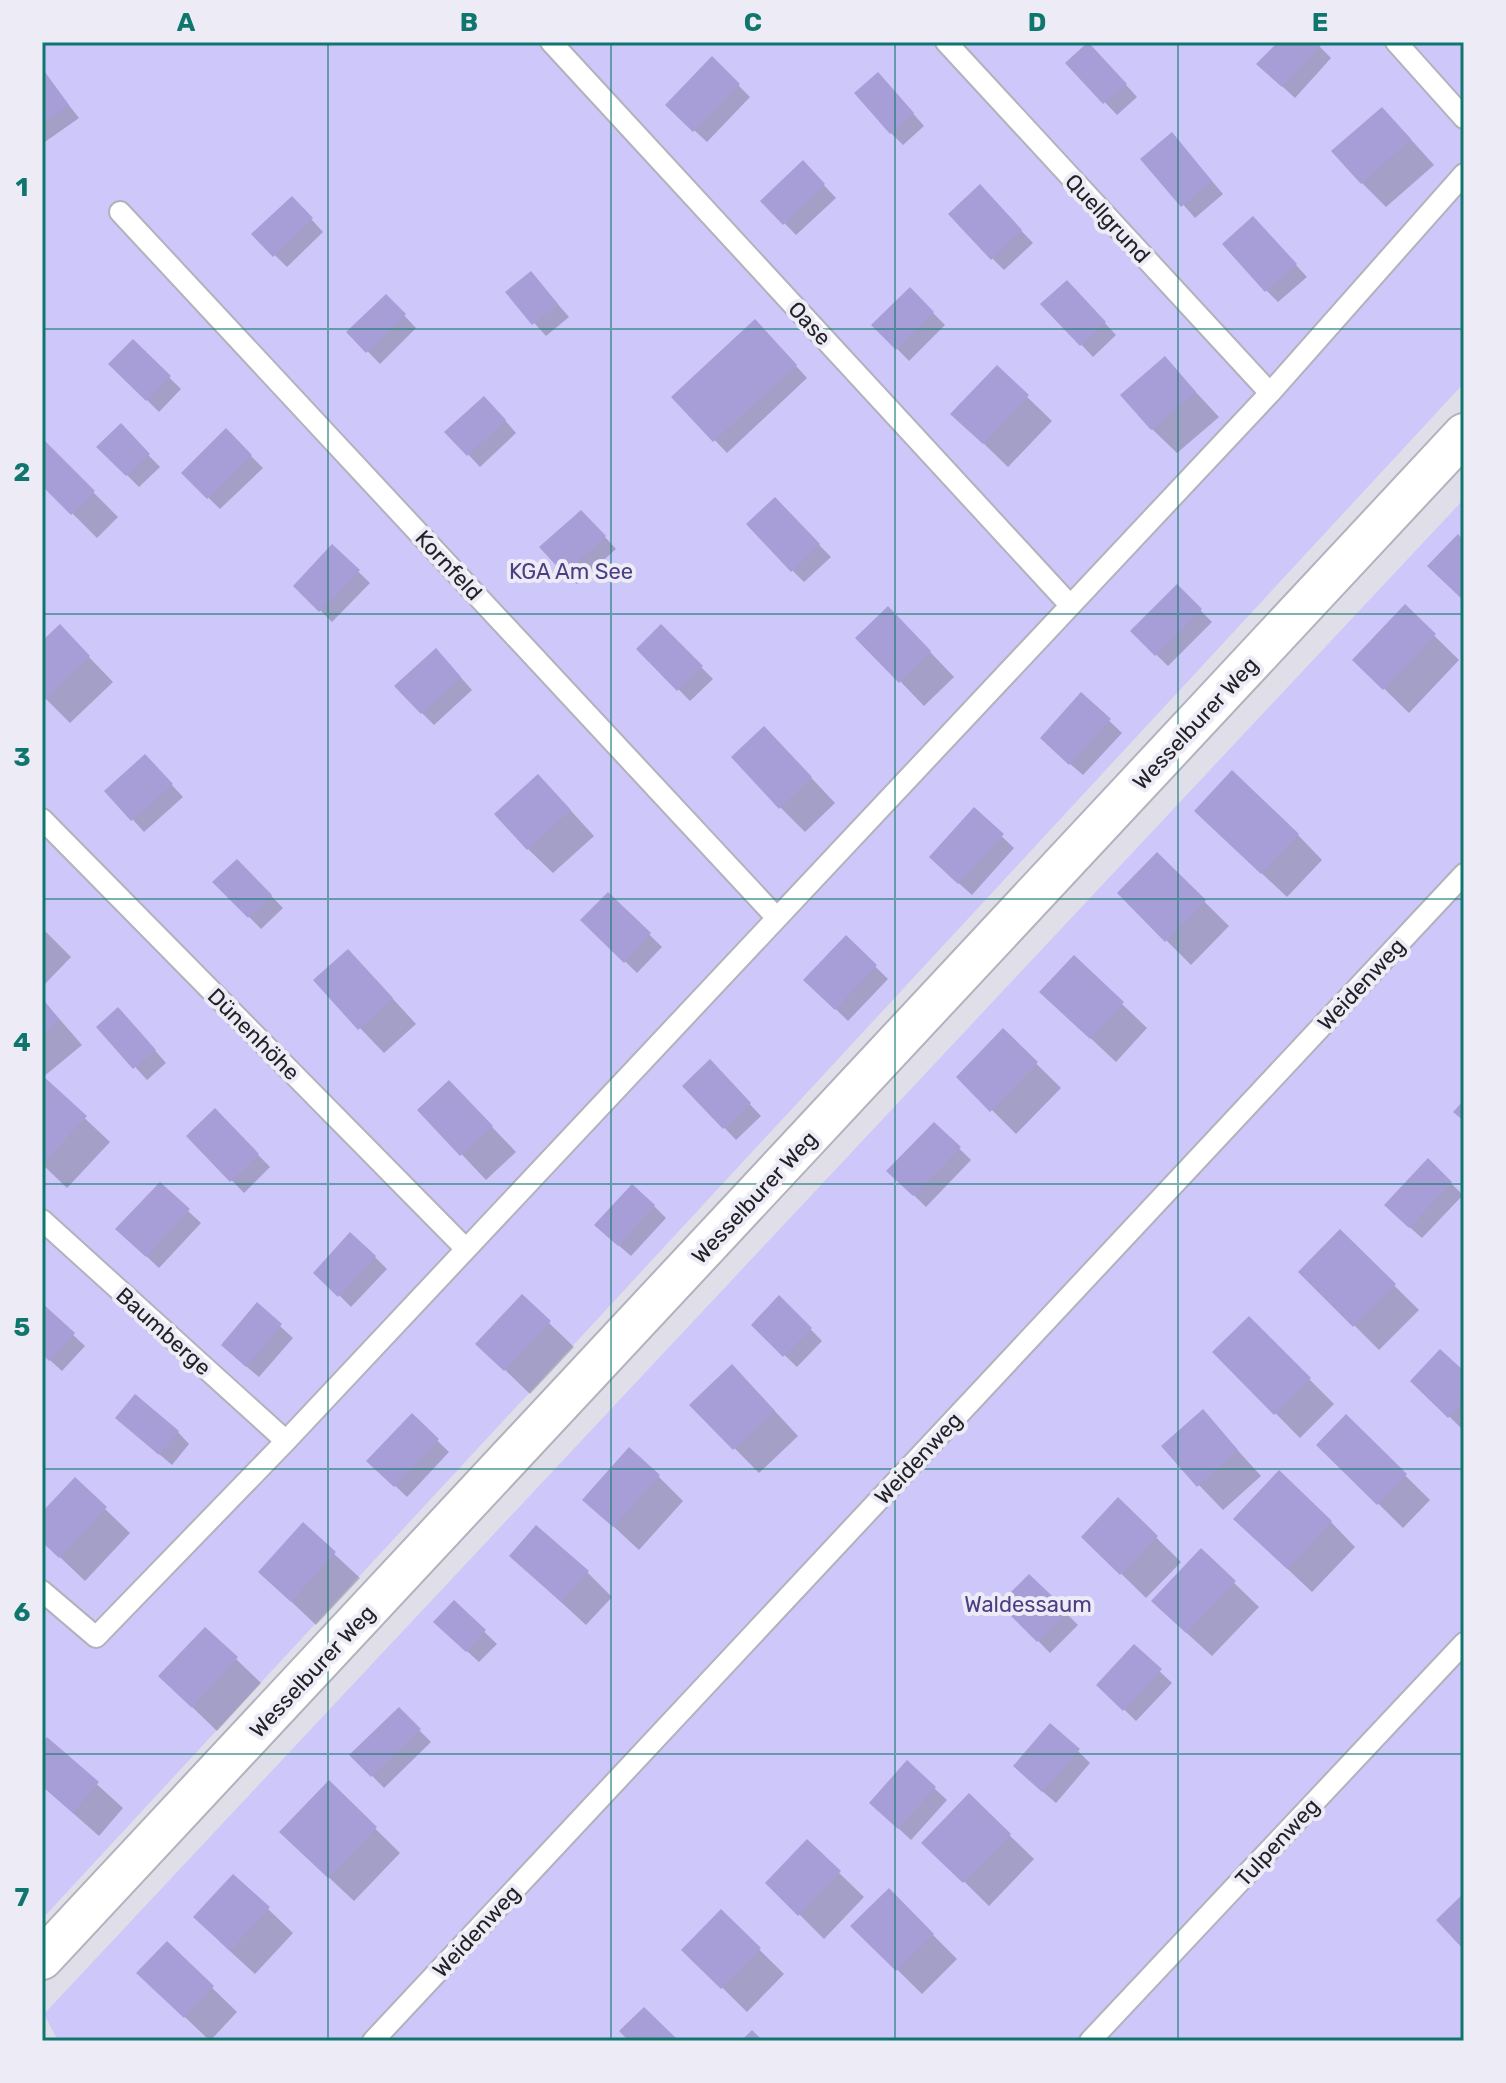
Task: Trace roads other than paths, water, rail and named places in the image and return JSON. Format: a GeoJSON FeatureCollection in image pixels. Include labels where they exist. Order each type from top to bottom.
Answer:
{"type":"FeatureCollection","features":[{"type":"Feature","properties":{"kind":"street","name":"Wesselburer Weg"},"geometry":{"type":"LineString","coordinates":[[42,1959],[1464,434]]}},
{"type":"Feature","properties":{"kind":"lane","name":"Oase"},"geometry":{"type":"LineString","coordinates":[[551,42],[1069,604]]}},
{"type":"Feature","properties":{"kind":"lane","name":"Quellgrund"},"geometry":{"type":"LineString","coordinates":[[946,42],[1270,393]]}},
{"type":"Feature","properties":{"kind":"lane"},"geometry":{"type":"LineString","coordinates":[[1396,42],[1464,118]]}},
{"type":"Feature","properties":{"kind":"lane"},"geometry":{"type":"LineString","coordinates":[[42,1591],[96,1637],[286,1441],[1270,393],[1464,174]]}},
{"type":"Feature","properties":{"kind":"lane","name":"Kornfeld"},"geometry":{"type":"LineString","coordinates":[[120,212],[777,918]]}},
{"type":"Feature","properties":{"kind":"lane","name":"Dünenhöhe"},"geometry":{"type":"LineString","coordinates":[[42,819],[466,1249]]}},
{"type":"Feature","properties":{"kind":"lane","name":"Weidenweg"},"geometry":{"type":"LineString","coordinates":[[373,2041],[1464,874]]}},
{"type":"Feature","properties":{"kind":"lane","name":"Baumberge"},"geometry":{"type":"LineString","coordinates":[[42,1220],[286,1441]]}},
{"type":"Feature","properties":{"kind":"lane","name":"Tulpenweg"},"geometry":{"type":"LineString","coordinates":[[1090,2041],[1464,1643]]}},
{"type":"Feature","properties":{"kind":"park label","name":"KGA Am See"},"geometry":{"type":"Point","coordinates":[571,571]}},
{"type":"Feature","properties":{"kind":"park label","name":"Waldessaum"},"geometry":{"type":"Point","coordinates":[1028,1604]}}]}
